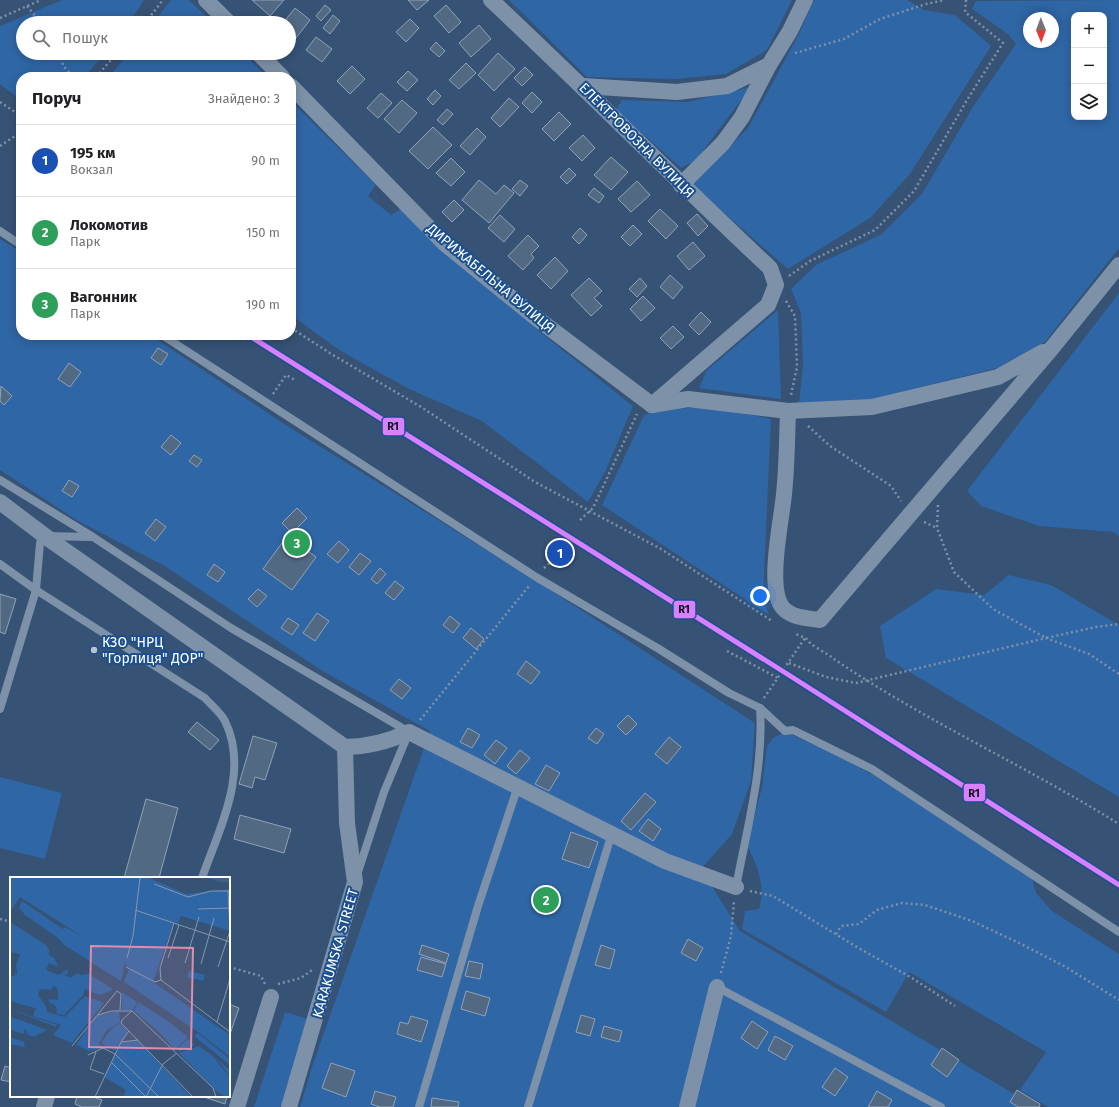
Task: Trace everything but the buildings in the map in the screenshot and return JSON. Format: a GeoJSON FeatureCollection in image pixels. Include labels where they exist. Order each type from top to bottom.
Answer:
{"type":"FeatureCollection","features":[{"type":"Feature","properties":{"kind":"street"},"geometry":{"type":"LineString","coordinates":[[206,0],[222,16]]}},
{"type":"Feature","properties":{"kind":"street","name":"ЕЛЕКТРОВОЗНА ВУЛИЦЯ"},"geometry":{"type":"LineString","coordinates":[[491,0],[583,86],[681,185],[770,268],[776,285]]}},
{"type":"Feature","properties":{"kind":"street"},"geometry":{"type":"LineString","coordinates":[[681,185],[723,143],[742,117],[768,65],[790,31],[805,0]]}},
{"type":"Feature","properties":{"kind":"street"},"geometry":{"type":"LineString","coordinates":[[265,60],[277,72]]}},
{"type":"Feature","properties":{"kind":"street"},"geometry":{"type":"LineString","coordinates":[[583,86],[677,92],[727,86],[768,65]]}},
{"type":"Feature","properties":{"kind":"street","name":"ДИРИЖАБЕЛЬНА ВУЛИЦЯ"},"geometry":{"type":"LineString","coordinates":[[296,91],[444,242],[535,317],[652,405]]}},
{"type":"Feature","properties":{"kind":"street"},"geometry":{"type":"LineString","coordinates":[[788,411],[784,494],[778,532],[776,590],[782,608],[794,616],[820,620],[1052,348],[1119,264]]}},
{"type":"Feature","properties":{"kind":"street"},"geometry":{"type":"LineString","coordinates":[[652,405],[768,305],[776,285]]}},
{"type":"Feature","properties":{"kind":"street"},"geometry":{"type":"LineString","coordinates":[[652,405],[688,399],[788,411],[872,407],[998,377],[1052,348]]}},
{"type":"Feature","properties":{"kind":"street"},"geometry":{"type":"LineString","coordinates":[[0,502],[44,536],[345,747],[365,747],[390,741],[409,732],[665,861],[736,887]]}},
{"type":"Feature","properties":{"kind":"street","name":"KARAKUMSKA STREET"},"geometry":{"type":"LineString","coordinates":[[289,1107],[355,882],[347,823],[345,747]]}},
{"type":"Feature","properties":{"kind":"street"},"geometry":{"type":"LineString","coordinates":[[687,1107],[717,987]]}},
{"type":"Feature","properties":{"kind":"street"},"geometry":{"type":"LineString","coordinates":[[237,1107],[269,992]]}},
{"type":"Feature","properties":{"kind":"street"},"geometry":{"type":"LineString","coordinates":[[44,1107],[47,1097]]}},
{"type":"Feature","properties":{"kind":"lane"},"geometry":{"type":"LineString","coordinates":[[0,231],[16,242]]}},
{"type":"Feature","properties":{"kind":"lane"},"geometry":{"type":"LineString","coordinates":[[170,340],[536,577],[659,649],[729,693],[760,708],[785,731],[794,730],[872,769],[1119,932]]}},
{"type":"Feature","properties":{"kind":"lane"},"geometry":{"type":"LineString","coordinates":[[0,480],[93,537],[231,628],[409,732],[384,792],[355,882]]}},
{"type":"Feature","properties":{"kind":"lane"},"geometry":{"type":"LineString","coordinates":[[0,710],[36,590],[40,543],[44,536],[93,537]]}},
{"type":"Feature","properties":{"kind":"lane"},"geometry":{"type":"LineString","coordinates":[[0,564],[36,590],[205,698],[225,720],[235,754],[233,788],[202,877]]}},
{"type":"Feature","properties":{"kind":"lane"},"geometry":{"type":"LineString","coordinates":[[736,887],[753,801],[762,734],[760,708]]}},
{"type":"Feature","properties":{"kind":"lane"},"geometry":{"type":"LineString","coordinates":[[419,1107],[478,906],[518,786]]}},
{"type":"Feature","properties":{"kind":"lane"},"geometry":{"type":"LineString","coordinates":[[528,1107],[612,834]]}},
{"type":"Feature","properties":{"kind":"lane"},"geometry":{"type":"LineString","coordinates":[[717,987],[941,1107]]}},
{"type":"Feature","properties":{"kind":"path"},"geometry":{"type":"LineString","coordinates":[[0,18],[41,0]]}},
{"type":"Feature","properties":{"kind":"path"},"geometry":{"type":"LineString","coordinates":[[150,16],[163,0]]}},
{"type":"Feature","properties":{"kind":"path"},"geometry":{"type":"LineString","coordinates":[[768,65],[802,50],[844,39],[880,19],[926,4],[944,0]]}},
{"type":"Feature","properties":{"kind":"path"},"geometry":{"type":"LineString","coordinates":[[937,528],[909,515],[892,486],[830,446],[815,430],[788,411],[797,367],[795,316],[776,285],[810,261],[875,230],[914,191],[967,100],[1004,43],[965,12],[966,0]]}},
{"type":"Feature","properties":{"kind":"path"},"geometry":{"type":"LineString","coordinates":[[27,6],[36,16]]}},
{"type":"Feature","properties":{"kind":"path"},"geometry":{"type":"LineString","coordinates":[[62,60],[63,66],[69,72]]}},
{"type":"Feature","properties":{"kind":"path"},"geometry":{"type":"LineString","coordinates":[[100,72],[111,60]]}},
{"type":"Feature","properties":{"kind":"path"},"geometry":{"type":"LineString","coordinates":[[0,102],[16,113]]}},
{"type":"Feature","properties":{"kind":"path"},"geometry":{"type":"LineString","coordinates":[[0,146],[16,135]]}},
{"type":"Feature","properties":{"kind":"path"},"geometry":{"type":"LineString","coordinates":[[296,331],[414,403],[535,482],[661,549],[777,624]]}},
{"type":"Feature","properties":{"kind":"path"},"geometry":{"type":"LineString","coordinates":[[267,403],[286,375],[295,380]]}},
{"type":"Feature","properties":{"kind":"path"},"geometry":{"type":"LineString","coordinates":[[580,520],[590,511],[640,407],[652,405]]}},
{"type":"Feature","properties":{"kind":"path"},"geometry":{"type":"LineString","coordinates":[[940,479],[937,528],[954,572],[993,609],[1046,638],[1089,654],[1119,674]]}},
{"type":"Feature","properties":{"kind":"path"},"geometry":{"type":"LineString","coordinates":[[409,732],[468,662],[536,577]]}},
{"type":"Feature","properties":{"kind":"path"},"geometry":{"type":"LineString","coordinates":[[760,708],[766,694],[805,638],[820,620]]}},
{"type":"Feature","properties":{"kind":"path"},"geometry":{"type":"LineString","coordinates":[[789,663],[826,677],[856,683],[1046,638],[1096,627],[1119,624]]}},
{"type":"Feature","properties":{"kind":"path"},"geometry":{"type":"LineString","coordinates":[[791,631],[805,638],[866,680],[948,729],[1067,791],[1119,824]]}},
{"type":"Feature","properties":{"kind":"path"},"geometry":{"type":"LineString","coordinates":[[727,650],[778,678]]}},
{"type":"Feature","properties":{"kind":"path"},"geometry":{"type":"LineString","coordinates":[[717,987],[731,936],[736,887],[773,896],[912,978],[955,1006]]}},
{"type":"Feature","properties":{"kind":"path"},"geometry":{"type":"LineString","coordinates":[[836,934],[841,926],[859,924],[877,910],[902,903],[925,905],[972,921],[1019,943],[1064,966],[1119,1000]]}},
{"type":"Feature","properties":{"kind":"path"},"geometry":{"type":"LineString","coordinates":[[0,919],[10,922]]}},
{"type":"Feature","properties":{"kind":"path"},"geometry":{"type":"LineString","coordinates":[[230,967],[261,976],[269,992],[302,978],[317,966]]}},
{"type":"Feature","properties":{"kind":"shaded area"},"geometry":{"type":"Polygon","coordinates":[[[62,0],[144,0],[134,16],[24,16],[62,0]]]}},
{"type":"Feature","properties":{"kind":"shaded area"},"geometry":{"type":"Polygon","coordinates":[[[171,0],[189,0],[206,16],[158,16],[171,0]]]}},
{"type":"Feature","properties":{"kind":"shaded area"},"geometry":{"type":"Polygon","coordinates":[[[509,0],[792,0],[767,50],[726,74],[677,79],[587,77],[509,0]]]}},
{"type":"Feature","properties":{"kind":"shaded area"},"geometry":{"type":"Polygon","coordinates":[[[814,0],[907,0],[924,10],[955,15],[991,46],[910,174],[870,218],[788,269],[692,185],[748,128],[799,34],[814,0]]]}},
{"type":"Feature","properties":{"kind":"shaded area"},"geometry":{"type":"Polygon","coordinates":[[[1119,0],[1119,248],[1045,342],[997,368],[869,400],[799,404],[803,365],[801,313],[791,289],[816,265],[882,234],[922,194],[974,105],[1016,44],[1008,34],[972,9],[976,1],[1119,0]]]}},
{"type":"Feature","properties":{"kind":"shaded area"},"geometry":{"type":"Polygon","coordinates":[[[16,19],[16,60],[100,60],[89,72],[16,72],[16,96],[0,84],[0,26],[16,19]]]}},
{"type":"Feature","properties":{"kind":"shaded area"},"geometry":{"type":"Polygon","coordinates":[[[123,60],[250,60],[262,72],[113,72],[123,60]]]}},
{"type":"Feature","properties":{"kind":"shaded area"},"geometry":{"type":"Polygon","coordinates":[[[751,87],[696,160],[681,168],[616,110],[622,100],[687,102],[751,87]]]}},
{"type":"Feature","properties":{"kind":"shaded area"},"geometry":{"type":"Polygon","coordinates":[[[296,106],[376,185],[368,196],[391,215],[402,208],[535,328],[633,406],[606,470],[588,502],[482,421],[409,389],[339,350],[296,319],[296,106]]]}},
{"type":"Feature","properties":{"kind":"shaded area"},"geometry":{"type":"Polygon","coordinates":[[[0,239],[16,249],[16,340],[158,340],[289,427],[541,584],[755,723],[751,781],[732,834],[701,869],[740,931],[1036,1107],[300,1107],[313,1064],[430,731],[324,672],[163,565],[78,521],[0,470],[0,239]]]}},
{"type":"Feature","properties":{"kind":"shaded area"},"geometry":{"type":"Polygon","coordinates":[[[1119,293],[1119,536],[1113,532],[1039,526],[981,506],[967,491],[1119,293]]]}},
{"type":"Feature","properties":{"kind":"shaded area"},"geometry":{"type":"Polygon","coordinates":[[[778,310],[781,399],[699,388],[707,370],[778,310]]]}},
{"type":"Feature","properties":{"kind":"shaded area"},"geometry":{"type":"Polygon","coordinates":[[[714,407],[771,419],[763,598],[769,615],[602,505],[644,415],[661,409],[714,407]]]}},
{"type":"Feature","properties":{"kind":"shaded area"},"geometry":{"type":"Polygon","coordinates":[[[1009,575],[1051,585],[1119,625],[1119,797],[886,658],[880,626],[936,589],[984,595],[1009,575]]]}},
{"type":"Feature","properties":{"kind":"shaded area"},"geometry":{"type":"Polygon","coordinates":[[[788,733],[820,747],[882,780],[943,817],[1031,874],[1036,893],[1052,911],[1119,954],[1119,1107],[1048,1107],[1020,1090],[1046,1052],[909,972],[886,1012],[742,929],[745,911],[759,909],[761,900],[761,884],[757,868],[747,845],[762,787],[767,746],[773,738],[781,734],[788,733]]]}},
{"type":"Feature","properties":{"kind":"shaded area"},"geometry":{"type":"Polygon","coordinates":[[[0,777],[62,793],[45,859],[0,848],[0,777]]]}},
{"type":"Feature","properties":{"kind":"shaded area"},"geometry":{"type":"Polygon","coordinates":[[[285,1012],[308,1019],[281,1107],[254,1107],[285,1012]]]}},
{"type":"Feature","properties":{"kind":"transit line","name":"R1"},"geometry":{"type":"LineString","coordinates":[[256,340],[784,672],[1119,885]]}},
{"type":"Feature","properties":{"kind":"place","name":"Вагонник"},"geometry":{"type":"Point","coordinates":[297,543]}},
{"type":"Feature","properties":{"kind":"place","name":"195 км"},"geometry":{"type":"Point","coordinates":[560,553]}},
{"type":"Feature","properties":{"kind":"place","name":"КЗО \"НРЦ \"Горлиця\" ДОР\""},"geometry":{"type":"Point","coordinates":[94,650]}},
{"type":"Feature","properties":{"kind":"place","name":"Локомотив"},"geometry":{"type":"Point","coordinates":[546,900]}}]}
